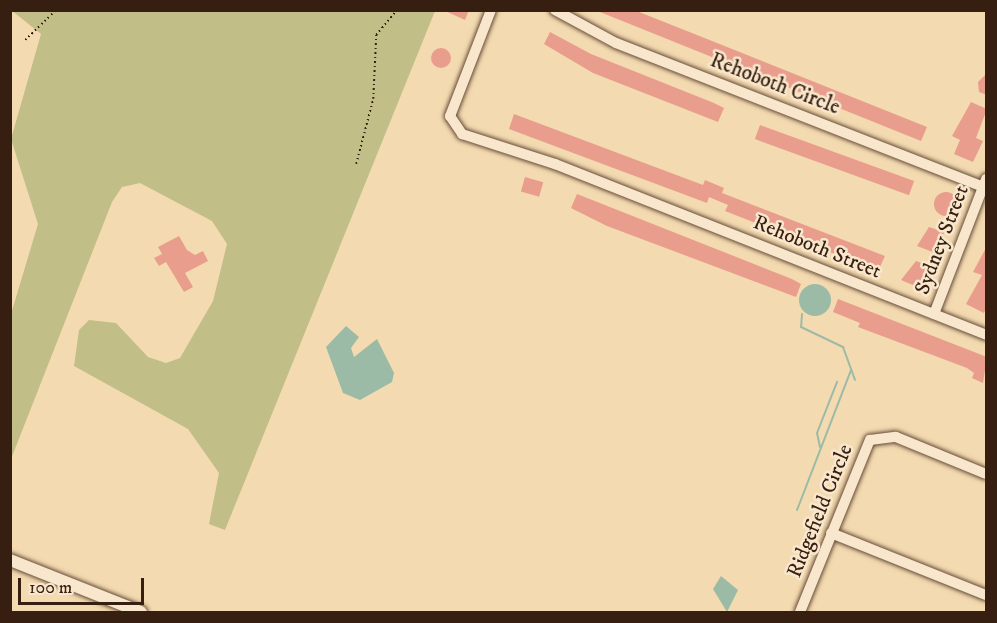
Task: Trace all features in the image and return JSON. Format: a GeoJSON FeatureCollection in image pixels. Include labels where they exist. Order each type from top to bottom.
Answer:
{"type":"FeatureCollection","features":[{"type":"Feature","properties":{"kind":"street","name":"Rehoboth Street"},"geometry":{"type":"LineString","coordinates":[[491,10],[453,106],[453,126],[471,138],[632,194],[987,335]]}},
{"type":"Feature","properties":{"kind":"street","name":"Rehoboth Circle"},"geometry":{"type":"LineString","coordinates":[[555,10],[616,43],[985,183]]}},
{"type":"Feature","properties":{"kind":"street","name":"Sydney Street"},"geometry":{"type":"LineString","coordinates":[[934,314],[985,183]]}},
{"type":"Feature","properties":{"kind":"street","name":"Ridgefield Circle"},"geometry":{"type":"LineString","coordinates":[[800,612],[866,446],[878,435],[896,437],[987,474]]}},
{"type":"Feature","properties":{"kind":"street"},"geometry":{"type":"LineString","coordinates":[[831,533],[987,595]]}},
{"type":"Feature","properties":{"kind":"street"},"geometry":{"type":"LineString","coordinates":[[10,561],[141,612]]}},
{"type":"Feature","properties":{"kind":"path"},"geometry":{"type":"LineString","coordinates":[[25,40],[56,10]]}},
{"type":"Feature","properties":{"kind":"path"},"geometry":{"type":"LineString","coordinates":[[356,164],[373,99],[376,35],[397,10]]}},
{"type":"Feature","properties":{"kind":"shaded area"},"geometry":{"type":"Polygon","coordinates":[[[11,10],[435,11],[225,530],[209,524],[219,473],[188,429],[74,366],[79,330],[89,320],[116,323],[148,357],[166,363],[180,358],[213,301],[227,244],[212,221],[140,183],[122,187],[112,202],[11,459],[11,314],[38,224],[11,139],[41,34],[11,10]]]}},
{"type":"Feature","properties":{"kind":"shaded area"},"geometry":{"type":"Polygon","coordinates":[[[815,284],[826,289],[831,300],[826,311],[815,316],[804,311],[799,300],[804,289],[815,284]]]}},
{"type":"Feature","properties":{"kind":"shaded area"},"geometry":{"type":"Polygon","coordinates":[[[346,326],[359,337],[351,348],[354,357],[377,339],[394,373],[392,382],[360,400],[343,393],[326,347],[346,326]]]}},
{"type":"Feature","properties":{"kind":"shaded area"},"geometry":{"type":"Polygon","coordinates":[[[721,576],[738,590],[727,612],[713,589],[721,576]]]}},
{"type":"Feature","properties":{"kind":"building"},"geometry":{"type":"Polygon","coordinates":[[[443,10],[469,10],[465,20],[443,10]]]}},
{"type":"Feature","properties":{"kind":"building"},"geometry":{"type":"Polygon","coordinates":[[[595,10],[634,10],[927,127],[921,141],[595,10]]]}},
{"type":"Feature","properties":{"kind":"building"},"geometry":{"type":"Polygon","coordinates":[[[550,32],[591,54],[724,108],[718,122],[593,73],[544,44],[550,32]]]}},
{"type":"Feature","properties":{"kind":"building"},"geometry":{"type":"Polygon","coordinates":[[[441,48],[448,51],[451,58],[448,65],[441,68],[434,65],[431,58],[434,51],[441,48]]]}},
{"type":"Feature","properties":{"kind":"building"},"geometry":{"type":"Polygon","coordinates":[[[986,74],[987,95],[979,92],[978,82],[986,74]]]}},
{"type":"Feature","properties":{"kind":"building"},"geometry":{"type":"Polygon","coordinates":[[[971,102],[987,109],[976,138],[983,141],[973,162],[954,154],[960,140],[952,136],[971,102]]]}},
{"type":"Feature","properties":{"kind":"building"},"geometry":{"type":"Polygon","coordinates":[[[514,114],[703,185],[705,180],[724,188],[722,193],[885,256],[878,271],[725,211],[728,205],[709,197],[707,203],[509,129],[514,114]]]}},
{"type":"Feature","properties":{"kind":"building"},"geometry":{"type":"Polygon","coordinates":[[[760,125],[914,181],[909,195],[755,139],[760,125]]]}},
{"type":"Feature","properties":{"kind":"building"},"geometry":{"type":"Polygon","coordinates":[[[525,177],[543,182],[539,197],[521,191],[525,177]]]}},
{"type":"Feature","properties":{"kind":"building"},"geometry":{"type":"Polygon","coordinates":[[[946,192],[951,193],[957,199],[957,209],[951,215],[946,216],[941,215],[935,209],[934,204],[935,199],[941,193],[946,192]]]}},
{"type":"Feature","properties":{"kind":"building"},"geometry":{"type":"Polygon","coordinates":[[[577,194],[792,279],[801,284],[796,297],[607,226],[571,208],[577,194]]]}},
{"type":"Feature","properties":{"kind":"building"},"geometry":{"type":"Polygon","coordinates":[[[929,227],[944,232],[938,254],[917,246],[929,227]]]}},
{"type":"Feature","properties":{"kind":"building"},"geometry":{"type":"Polygon","coordinates":[[[179,236],[187,250],[195,255],[203,251],[208,261],[185,273],[193,287],[184,292],[166,262],[159,266],[154,258],[162,254],[158,247],[179,236]]]}},
{"type":"Feature","properties":{"kind":"building"},"geometry":{"type":"Polygon","coordinates":[[[987,246],[987,306],[984,313],[966,304],[982,275],[973,272],[987,246]]]}},
{"type":"Feature","properties":{"kind":"building"},"geometry":{"type":"Polygon","coordinates":[[[916,261],[932,267],[920,288],[901,280],[916,261]]]}},
{"type":"Feature","properties":{"kind":"building"},"geometry":{"type":"Polygon","coordinates":[[[838,299],[987,357],[983,383],[972,378],[974,373],[967,368],[858,327],[860,323],[833,312],[838,299]]]}},
{"type":"Feature","properties":{"kind":"waterway"},"geometry":{"type":"LineString","coordinates":[[802,314],[801,327],[843,347],[855,380]]}},
{"type":"Feature","properties":{"kind":"waterway"},"geometry":{"type":"LineString","coordinates":[[797,510],[851,370]]}},
{"type":"Feature","properties":{"kind":"waterway"},"geometry":{"type":"LineString","coordinates":[[820,447],[817,433],[837,382]]}}]}
